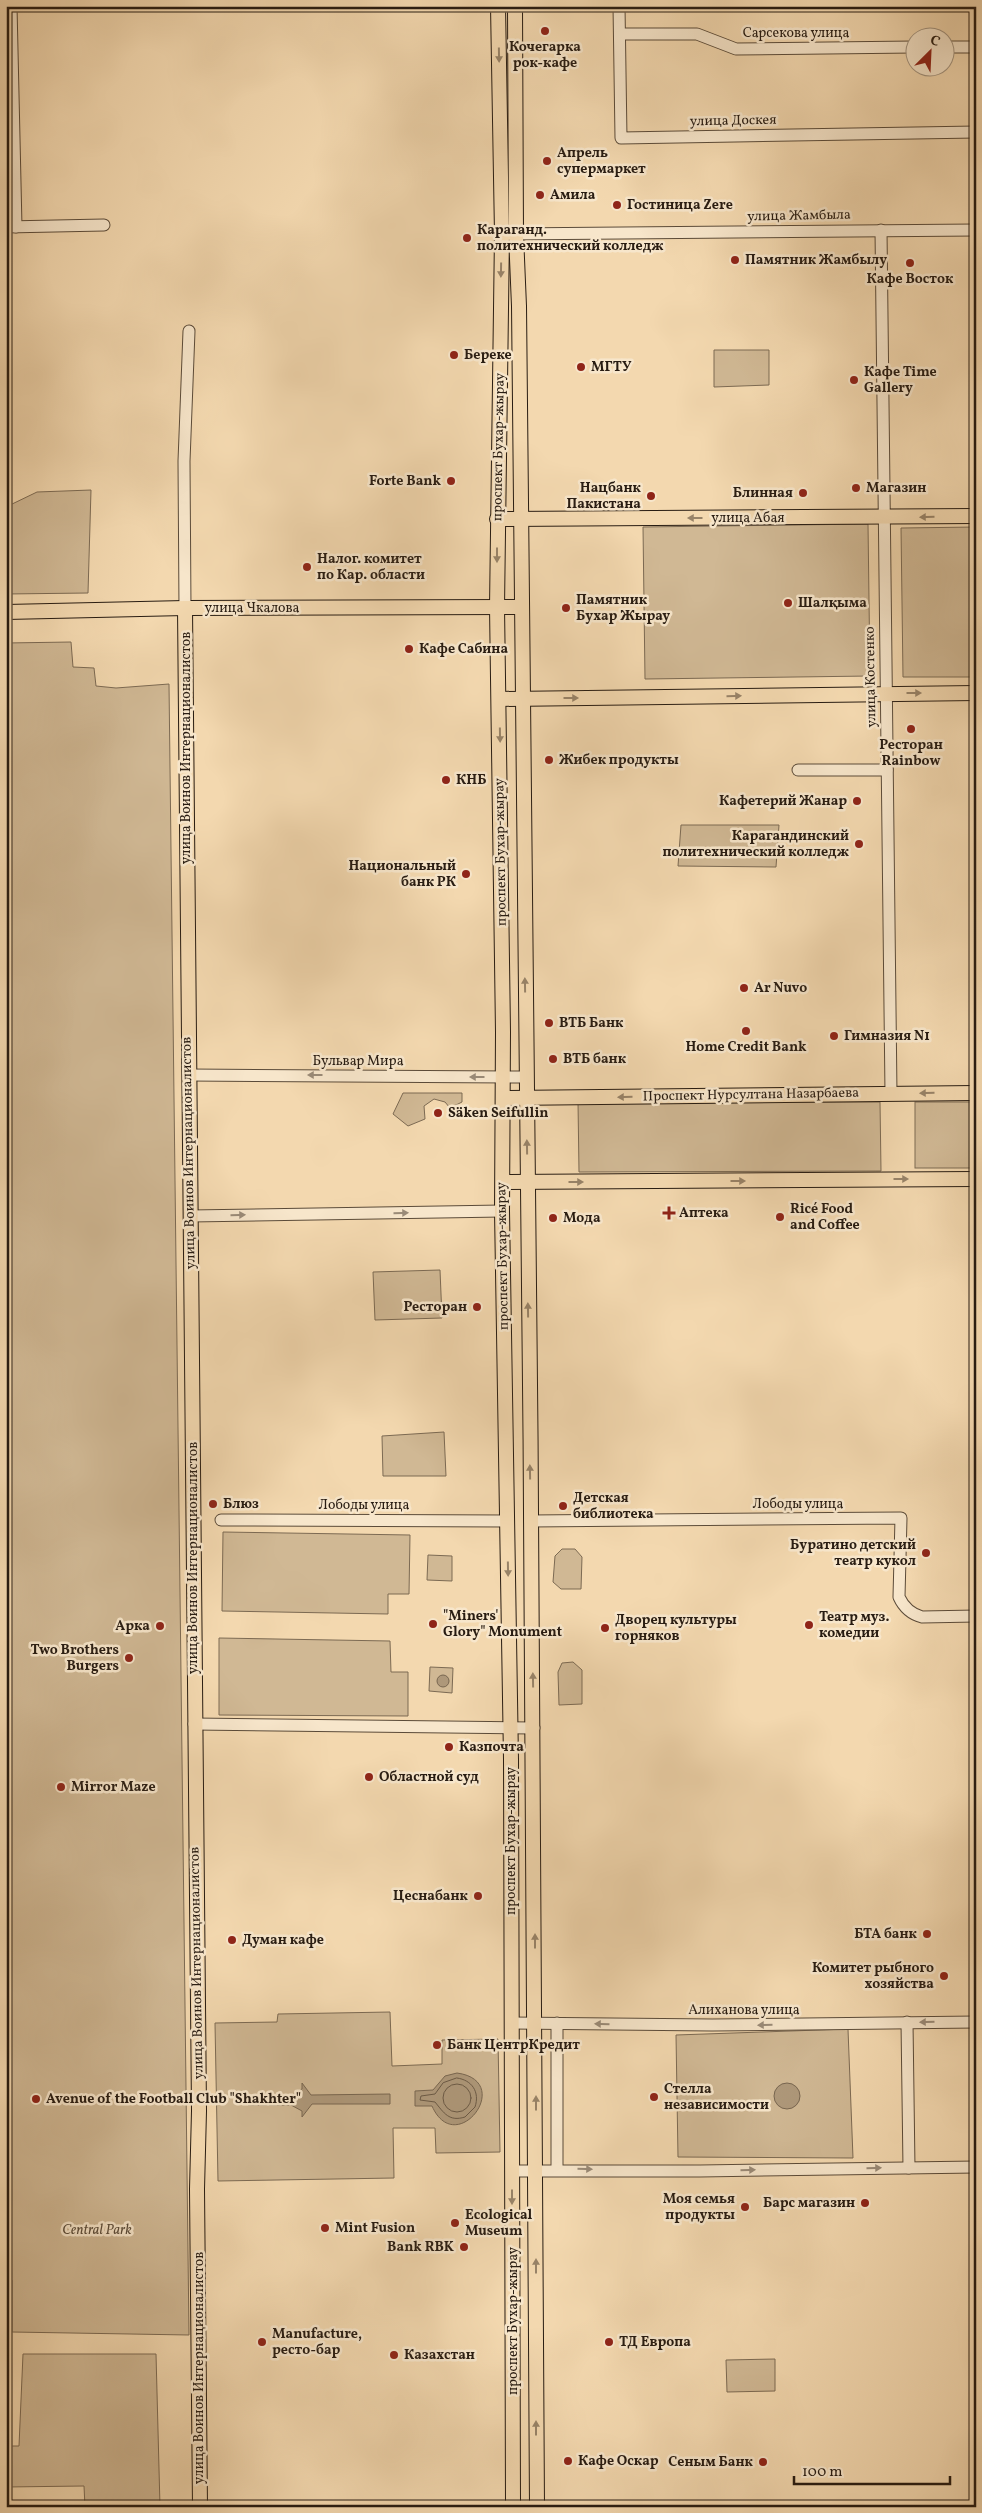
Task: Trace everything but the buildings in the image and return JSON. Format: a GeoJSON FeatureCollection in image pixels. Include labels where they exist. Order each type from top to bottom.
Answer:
{"type":"FeatureCollection","features":[{"type":"Feature","properties":{"kind":"main road","name":"проспект Бухар-жырау"},"geometry":{"type":"LineString","coordinates":[[498,6],[509,234],[519,306],[530,1521],[534,1728],[537,2507]]}},
{"type":"Feature","properties":{"kind":"main road","name":"проспект Бухар-жырау"},"geometry":{"type":"LineString","coordinates":[[513,2507],[511,1728],[502,1211],[504,1077],[497,519],[509,234],[515,6]]}},
{"type":"Feature","properties":{"kind":"main road","name":"улица Абая"},"geometry":{"type":"LineString","coordinates":[[497,519],[976,516]]}},
{"type":"Feature","properties":{"kind":"main road","name":"улица Чкалова"},"geometry":{"type":"LineString","coordinates":[[6,612],[185,608],[522,607]]}},
{"type":"Feature","properties":{"kind":"main road","name":"улица Воинов Интернационалистов"},"geometry":{"type":"LineString","coordinates":[[185,608],[199,2111],[197,2189],[200,2507]]}},
{"type":"Feature","properties":{"kind":"main road"},"geometry":{"type":"LineString","coordinates":[[499,699],[976,693]]}},
{"type":"Feature","properties":{"kind":"main road","name":"Проспект Нурсултана Назарбаева"},"geometry":{"type":"LineString","coordinates":[[503,1098],[976,1093]]}},
{"type":"Feature","properties":{"kind":"main road"},"geometry":{"type":"LineString","coordinates":[[503,1182],[976,1179]]}},
{"type":"Feature","properties":{"kind":"street"},"geometry":{"type":"LineString","coordinates":[[12,6],[11,227],[104,225]]}},
{"type":"Feature","properties":{"kind":"street","name":"улица Доскея"},"geometry":{"type":"LineString","coordinates":[[619,6],[621,138],[976,132]]}},
{"type":"Feature","properties":{"kind":"street","name":"Сарсекова улица"},"geometry":{"type":"LineString","coordinates":[[620,34],[697,34],[736,49],[904,47]]}},
{"type":"Feature","properties":{"kind":"street"},"geometry":{"type":"LineString","coordinates":[[954,47],[976,47]]}},
{"type":"Feature","properties":{"kind":"street","name":"улица Костенко"},"geometry":{"type":"LineString","coordinates":[[881,230],[890,1094]]}},
{"type":"Feature","properties":{"kind":"street","name":"улица Жамбыла"},"geometry":{"type":"LineString","coordinates":[[509,234],[976,230]]}},
{"type":"Feature","properties":{"kind":"street"},"geometry":{"type":"LineString","coordinates":[[185,608],[184,460],[189,331]]}},
{"type":"Feature","properties":{"kind":"street"},"geometry":{"type":"LineString","coordinates":[[798,770],[887,770]]}},
{"type":"Feature","properties":{"kind":"street","name":"Бульвар Мира"},"geometry":{"type":"LineString","coordinates":[[189,1074],[526,1077]]}},
{"type":"Feature","properties":{"kind":"street"},"geometry":{"type":"LineString","coordinates":[[190,1216],[502,1211]]}},
{"type":"Feature","properties":{"kind":"street","name":"Лободы улица"},"geometry":{"type":"LineString","coordinates":[[530,1521],[900,1518],[899,1597],[902,1604],[914,1615],[922,1617],[976,1616]]}},
{"type":"Feature","properties":{"kind":"street","name":"Лободы улица"},"geometry":{"type":"LineString","coordinates":[[221,1520],[507,1521]]}},
{"type":"Feature","properties":{"kind":"street"},"geometry":{"type":"LineString","coordinates":[[194,1724],[534,1728]]}},
{"type":"Feature","properties":{"kind":"street","name":"Алиханова улица"},"geometry":{"type":"LineString","coordinates":[[512,2022],[712,2025],[976,2022]]}},
{"type":"Feature","properties":{"kind":"street"},"geometry":{"type":"LineString","coordinates":[[907,2022],[909,2168]]}},
{"type":"Feature","properties":{"kind":"street"},"geometry":{"type":"LineString","coordinates":[[557,2023],[558,2170]]}},
{"type":"Feature","properties":{"kind":"street"},"geometry":{"type":"LineString","coordinates":[[512,2171],[700,2171],[976,2167]]}},
{"type":"Feature","properties":{"kind":"green space"},"geometry":{"type":"Polygon","coordinates":[[[714,350],[769,350],[769,385],[714,387],[714,350]]]}},
{"type":"Feature","properties":{"kind":"green space"},"geometry":{"type":"Polygon","coordinates":[[[91,490],[88,593],[6,594],[6,564],[11,556],[8,506],[37,492],[91,490]]]}},
{"type":"Feature","properties":{"kind":"green space"},"geometry":{"type":"Polygon","coordinates":[[[868,524],[870,676],[645,679],[643,527],[868,524]]]}},
{"type":"Feature","properties":{"kind":"green space"},"geometry":{"type":"Polygon","coordinates":[[[976,527],[976,677],[903,677],[901,528],[976,527]]]}},
{"type":"Feature","properties":{"kind":"green space","name":"Central Park"},"geometry":{"type":"Polygon","coordinates":[[[71,642],[73,667],[94,668],[96,686],[116,688],[169,684],[189,2335],[12,2332],[12,2280],[6,2279],[6,643],[71,642]]]}},
{"type":"Feature","properties":{"kind":"green space"},"geometry":{"type":"Polygon","coordinates":[[[681,825],[779,825],[776,867],[678,866],[681,825]]]}},
{"type":"Feature","properties":{"kind":"green space"},"geometry":{"type":"Polygon","coordinates":[[[403,1093],[462,1093],[462,1102],[450,1108],[445,1102],[434,1099],[424,1106],[425,1119],[408,1126],[393,1114],[403,1093]]]}},
{"type":"Feature","properties":{"kind":"green space"},"geometry":{"type":"Polygon","coordinates":[[[578,1102],[880,1102],[881,1171],[579,1172],[578,1102]]]}},
{"type":"Feature","properties":{"kind":"green space"},"geometry":{"type":"Polygon","coordinates":[[[915,1102],[976,1102],[976,1168],[915,1168],[915,1102]]]}},
{"type":"Feature","properties":{"kind":"green space"},"geometry":{"type":"Polygon","coordinates":[[[440,1270],[442,1318],[375,1320],[373,1272],[440,1270]]]}},
{"type":"Feature","properties":{"kind":"green space"},"geometry":{"type":"Polygon","coordinates":[[[444,1432],[446,1476],[383,1476],[382,1436],[444,1432]]]}},
{"type":"Feature","properties":{"kind":"green space"},"geometry":{"type":"Polygon","coordinates":[[[223,1532],[410,1535],[409,1594],[388,1594],[388,1614],[222,1611],[223,1532]]]}},
{"type":"Feature","properties":{"kind":"green space"},"geometry":{"type":"Polygon","coordinates":[[[562,1549],[575,1549],[582,1557],[581,1589],[561,1589],[553,1582],[555,1556],[562,1549]]]}},
{"type":"Feature","properties":{"kind":"green space"},"geometry":{"type":"Polygon","coordinates":[[[428,1555],[452,1556],[452,1581],[427,1580],[428,1555]]]}},
{"type":"Feature","properties":{"kind":"green space"},"geometry":{"type":"Polygon","coordinates":[[[219,1638],[390,1641],[391,1672],[408,1672],[408,1716],[219,1715],[219,1638]]]}},
{"type":"Feature","properties":{"kind":"green space"},"geometry":{"type":"Polygon","coordinates":[[[573,1662],[582,1670],[582,1704],[559,1705],[558,1672],[562,1663],[573,1662]]]}},
{"type":"Feature","properties":{"kind":"green space"},"geometry":{"type":"Polygon","coordinates":[[[430,1667],[453,1668],[452,1693],[429,1691],[430,1667]]]}},
{"type":"Feature","properties":{"kind":"green space"},"geometry":{"type":"Polygon","coordinates":[[[390,2012],[392,2066],[442,2064],[442,2040],[498,2039],[500,2152],[436,2153],[435,2128],[393,2128],[394,2178],[218,2181],[215,2023],[277,2022],[278,2014],[390,2012]]]}},
{"type":"Feature","properties":{"kind":"green space"},"geometry":{"type":"Polygon","coordinates":[[[848,2029],[853,2158],[678,2157],[676,2035],[848,2029]]]}},
{"type":"Feature","properties":{"kind":"green space"},"geometry":{"type":"Polygon","coordinates":[[[23,2354],[156,2354],[160,2507],[85,2507],[84,2486],[6,2487],[6,2446],[19,2446],[23,2354]]]}},
{"type":"Feature","properties":{"kind":"green space"},"geometry":{"type":"Polygon","coordinates":[[[775,2359],[775,2391],[727,2392],[726,2360],[775,2359]]]}},
{"type":"Feature","properties":{"kind":"water"},"geometry":{"type":"Polygon","coordinates":[[[443,1675],[449,1681],[443,1687],[437,1681],[443,1675]]]}},
{"type":"Feature","properties":{"kind":"water"},"geometry":{"type":"Polygon","coordinates":[[[457,2073],[474,2079],[481,2089],[481,2101],[476,2113],[466,2121],[454,2125],[442,2120],[432,2106],[415,2106],[415,2091],[433,2090],[445,2076],[457,2073]]]}},
{"type":"Feature","properties":{"kind":"water"},"geometry":{"type":"Polygon","coordinates":[[[302,2083],[311,2095],[390,2094],[390,2104],[312,2104],[302,2117],[302,2111],[291,2105],[248,2105],[248,2096],[292,2095],[302,2089],[302,2083]]]}},
{"type":"Feature","properties":{"kind":"water"},"geometry":{"type":"Polygon","coordinates":[[[787,2083],[796,2087],[800,2096],[796,2105],[787,2109],[778,2105],[774,2096],[778,2087],[787,2083]]]}},
{"type":"Feature","properties":{"kind":"place","name":"Кочегарка рок-кафе"},"geometry":{"type":"Point","coordinates":[545,31]}},
{"type":"Feature","properties":{"kind":"place","name":"Апрель супермаркет"},"geometry":{"type":"Point","coordinates":[547,161]}},
{"type":"Feature","properties":{"kind":"place","name":"Амила"},"geometry":{"type":"Point","coordinates":[540,195]}},
{"type":"Feature","properties":{"kind":"place","name":"Гостиница Zere"},"geometry":{"type":"Point","coordinates":[617,205]}},
{"type":"Feature","properties":{"kind":"place","name":"Караганд. политехнический колледж"},"geometry":{"type":"Point","coordinates":[467,238]}},
{"type":"Feature","properties":{"kind":"place","name":"Памятник Жамбылу"},"geometry":{"type":"Point","coordinates":[735,260]}},
{"type":"Feature","properties":{"kind":"place","name":"Кафе Восток"},"geometry":{"type":"Point","coordinates":[910,263]}},
{"type":"Feature","properties":{"kind":"place","name":"Береке"},"geometry":{"type":"Point","coordinates":[454,355]}},
{"type":"Feature","properties":{"kind":"place","name":"МГТУ"},"geometry":{"type":"Point","coordinates":[581,367]}},
{"type":"Feature","properties":{"kind":"place","name":"Кафе Time Gallery"},"geometry":{"type":"Point","coordinates":[854,380]}},
{"type":"Feature","properties":{"kind":"place","name":"Forte Bank"},"geometry":{"type":"Point","coordinates":[451,481]}},
{"type":"Feature","properties":{"kind":"place","name":"Магазин"},"geometry":{"type":"Point","coordinates":[856,488]}},
{"type":"Feature","properties":{"kind":"place","name":"Блинная"},"geometry":{"type":"Point","coordinates":[803,493]}},
{"type":"Feature","properties":{"kind":"place","name":"Нацбанк Пакистана"},"geometry":{"type":"Point","coordinates":[651,496]}},
{"type":"Feature","properties":{"kind":"place","name":"Налог. комитет по Кар. области"},"geometry":{"type":"Point","coordinates":[307,567]}},
{"type":"Feature","properties":{"kind":"place","name":"Шалқыма"},"geometry":{"type":"Point","coordinates":[788,603]}},
{"type":"Feature","properties":{"kind":"place","name":"Памятник Бухар Жырау"},"geometry":{"type":"Point","coordinates":[566,608]}},
{"type":"Feature","properties":{"kind":"place","name":"Кафе Сабина"},"geometry":{"type":"Point","coordinates":[409,649]}},
{"type":"Feature","properties":{"kind":"place","name":"Ресторан Rainbow"},"geometry":{"type":"Point","coordinates":[911,729]}},
{"type":"Feature","properties":{"kind":"place","name":"Жибек продукты"},"geometry":{"type":"Point","coordinates":[549,760]}},
{"type":"Feature","properties":{"kind":"place","name":"КНБ"},"geometry":{"type":"Point","coordinates":[446,780]}},
{"type":"Feature","properties":{"kind":"place","name":"Кафетерий Жанар"},"geometry":{"type":"Point","coordinates":[857,801]}},
{"type":"Feature","properties":{"kind":"place","name":"Карагандинский политехнический колледж"},"geometry":{"type":"Point","coordinates":[859,844]}},
{"type":"Feature","properties":{"kind":"place","name":"Национальный банк РК"},"geometry":{"type":"Point","coordinates":[466,874]}},
{"type":"Feature","properties":{"kind":"place","name":"Ar Nuvo"},"geometry":{"type":"Point","coordinates":[744,988]}},
{"type":"Feature","properties":{"kind":"place","name":"ВТБ Банк"},"geometry":{"type":"Point","coordinates":[549,1023]}},
{"type":"Feature","properties":{"kind":"place","name":"Home Credit Bank"},"geometry":{"type":"Point","coordinates":[746,1031]}},
{"type":"Feature","properties":{"kind":"place","name":"Гимназия N1"},"geometry":{"type":"Point","coordinates":[834,1036]}},
{"type":"Feature","properties":{"kind":"place","name":"ВТБ банк"},"geometry":{"type":"Point","coordinates":[553,1059]}},
{"type":"Feature","properties":{"kind":"place","name":"Säken Seifullin"},"geometry":{"type":"Point","coordinates":[438,1113]}},
{"type":"Feature","properties":{"kind":"place","name":"Аптека"},"geometry":{"type":"Point","coordinates":[669,1213]}},
{"type":"Feature","properties":{"kind":"place","name":"Ricé Food and Coffee"},"geometry":{"type":"Point","coordinates":[780,1217]}},
{"type":"Feature","properties":{"kind":"place","name":"Мода"},"geometry":{"type":"Point","coordinates":[553,1218]}},
{"type":"Feature","properties":{"kind":"place","name":"Ресторан"},"geometry":{"type":"Point","coordinates":[477,1307]}},
{"type":"Feature","properties":{"kind":"place","name":"Блюз"},"geometry":{"type":"Point","coordinates":[213,1504]}},
{"type":"Feature","properties":{"kind":"place","name":"Детская библиотека"},"geometry":{"type":"Point","coordinates":[563,1506]}},
{"type":"Feature","properties":{"kind":"place","name":"Буратино детский театр кукол"},"geometry":{"type":"Point","coordinates":[926,1553]}},
{"type":"Feature","properties":{"kind":"place","name":"\"Miners' Glory\" Monument"},"geometry":{"type":"Point","coordinates":[433,1624]}},
{"type":"Feature","properties":{"kind":"place","name":"Театр муз. комедии"},"geometry":{"type":"Point","coordinates":[809,1625]}},
{"type":"Feature","properties":{"kind":"place","name":"Арка"},"geometry":{"type":"Point","coordinates":[160,1626]}},
{"type":"Feature","properties":{"kind":"place","name":"Дворец культуры горняков"},"geometry":{"type":"Point","coordinates":[605,1628]}},
{"type":"Feature","properties":{"kind":"place","name":"Two Brothers Burgers"},"geometry":{"type":"Point","coordinates":[129,1658]}},
{"type":"Feature","properties":{"kind":"place","name":"Казпочта"},"geometry":{"type":"Point","coordinates":[449,1747]}},
{"type":"Feature","properties":{"kind":"place","name":"Областной суд"},"geometry":{"type":"Point","coordinates":[369,1777]}},
{"type":"Feature","properties":{"kind":"place","name":"Mirror Maze"},"geometry":{"type":"Point","coordinates":[61,1787]}},
{"type":"Feature","properties":{"kind":"place","name":"Цеснабанк"},"geometry":{"type":"Point","coordinates":[478,1896]}},
{"type":"Feature","properties":{"kind":"place","name":"БТА банк"},"geometry":{"type":"Point","coordinates":[927,1934]}},
{"type":"Feature","properties":{"kind":"place","name":"Думан кафе"},"geometry":{"type":"Point","coordinates":[232,1940]}},
{"type":"Feature","properties":{"kind":"place","name":"Комитет рыбного хозяйства"},"geometry":{"type":"Point","coordinates":[944,1976]}},
{"type":"Feature","properties":{"kind":"place","name":"Банк ЦентрКредит"},"geometry":{"type":"Point","coordinates":[437,2045]}},
{"type":"Feature","properties":{"kind":"place","name":"Стелла независимости"},"geometry":{"type":"Point","coordinates":[654,2097]}},
{"type":"Feature","properties":{"kind":"place","name":"Avenue of the Football Club \"Shakhter\""},"geometry":{"type":"Point","coordinates":[36,2099]}},
{"type":"Feature","properties":{"kind":"place","name":"Барс магазин"},"geometry":{"type":"Point","coordinates":[865,2203]}},
{"type":"Feature","properties":{"kind":"place","name":"Моя семья продукты"},"geometry":{"type":"Point","coordinates":[745,2207]}},
{"type":"Feature","properties":{"kind":"place","name":"Ecological Museum"},"geometry":{"type":"Point","coordinates":[455,2223]}},
{"type":"Feature","properties":{"kind":"place","name":"Mint Fusion"},"geometry":{"type":"Point","coordinates":[325,2228]}},
{"type":"Feature","properties":{"kind":"place","name":"Bank RBK"},"geometry":{"type":"Point","coordinates":[464,2247]}},
{"type":"Feature","properties":{"kind":"place","name":"Manufacture, ресто-бар"},"geometry":{"type":"Point","coordinates":[262,2342]}},
{"type":"Feature","properties":{"kind":"place","name":"ТД Европа"},"geometry":{"type":"Point","coordinates":[609,2342]}},
{"type":"Feature","properties":{"kind":"place","name":"Казахстан"},"geometry":{"type":"Point","coordinates":[394,2355]}},
{"type":"Feature","properties":{"kind":"place","name":"Кафе Оскар"},"geometry":{"type":"Point","coordinates":[568,2461]}},
{"type":"Feature","properties":{"kind":"place","name":"Сеным Банк"},"geometry":{"type":"Point","coordinates":[763,2462]}}]}
